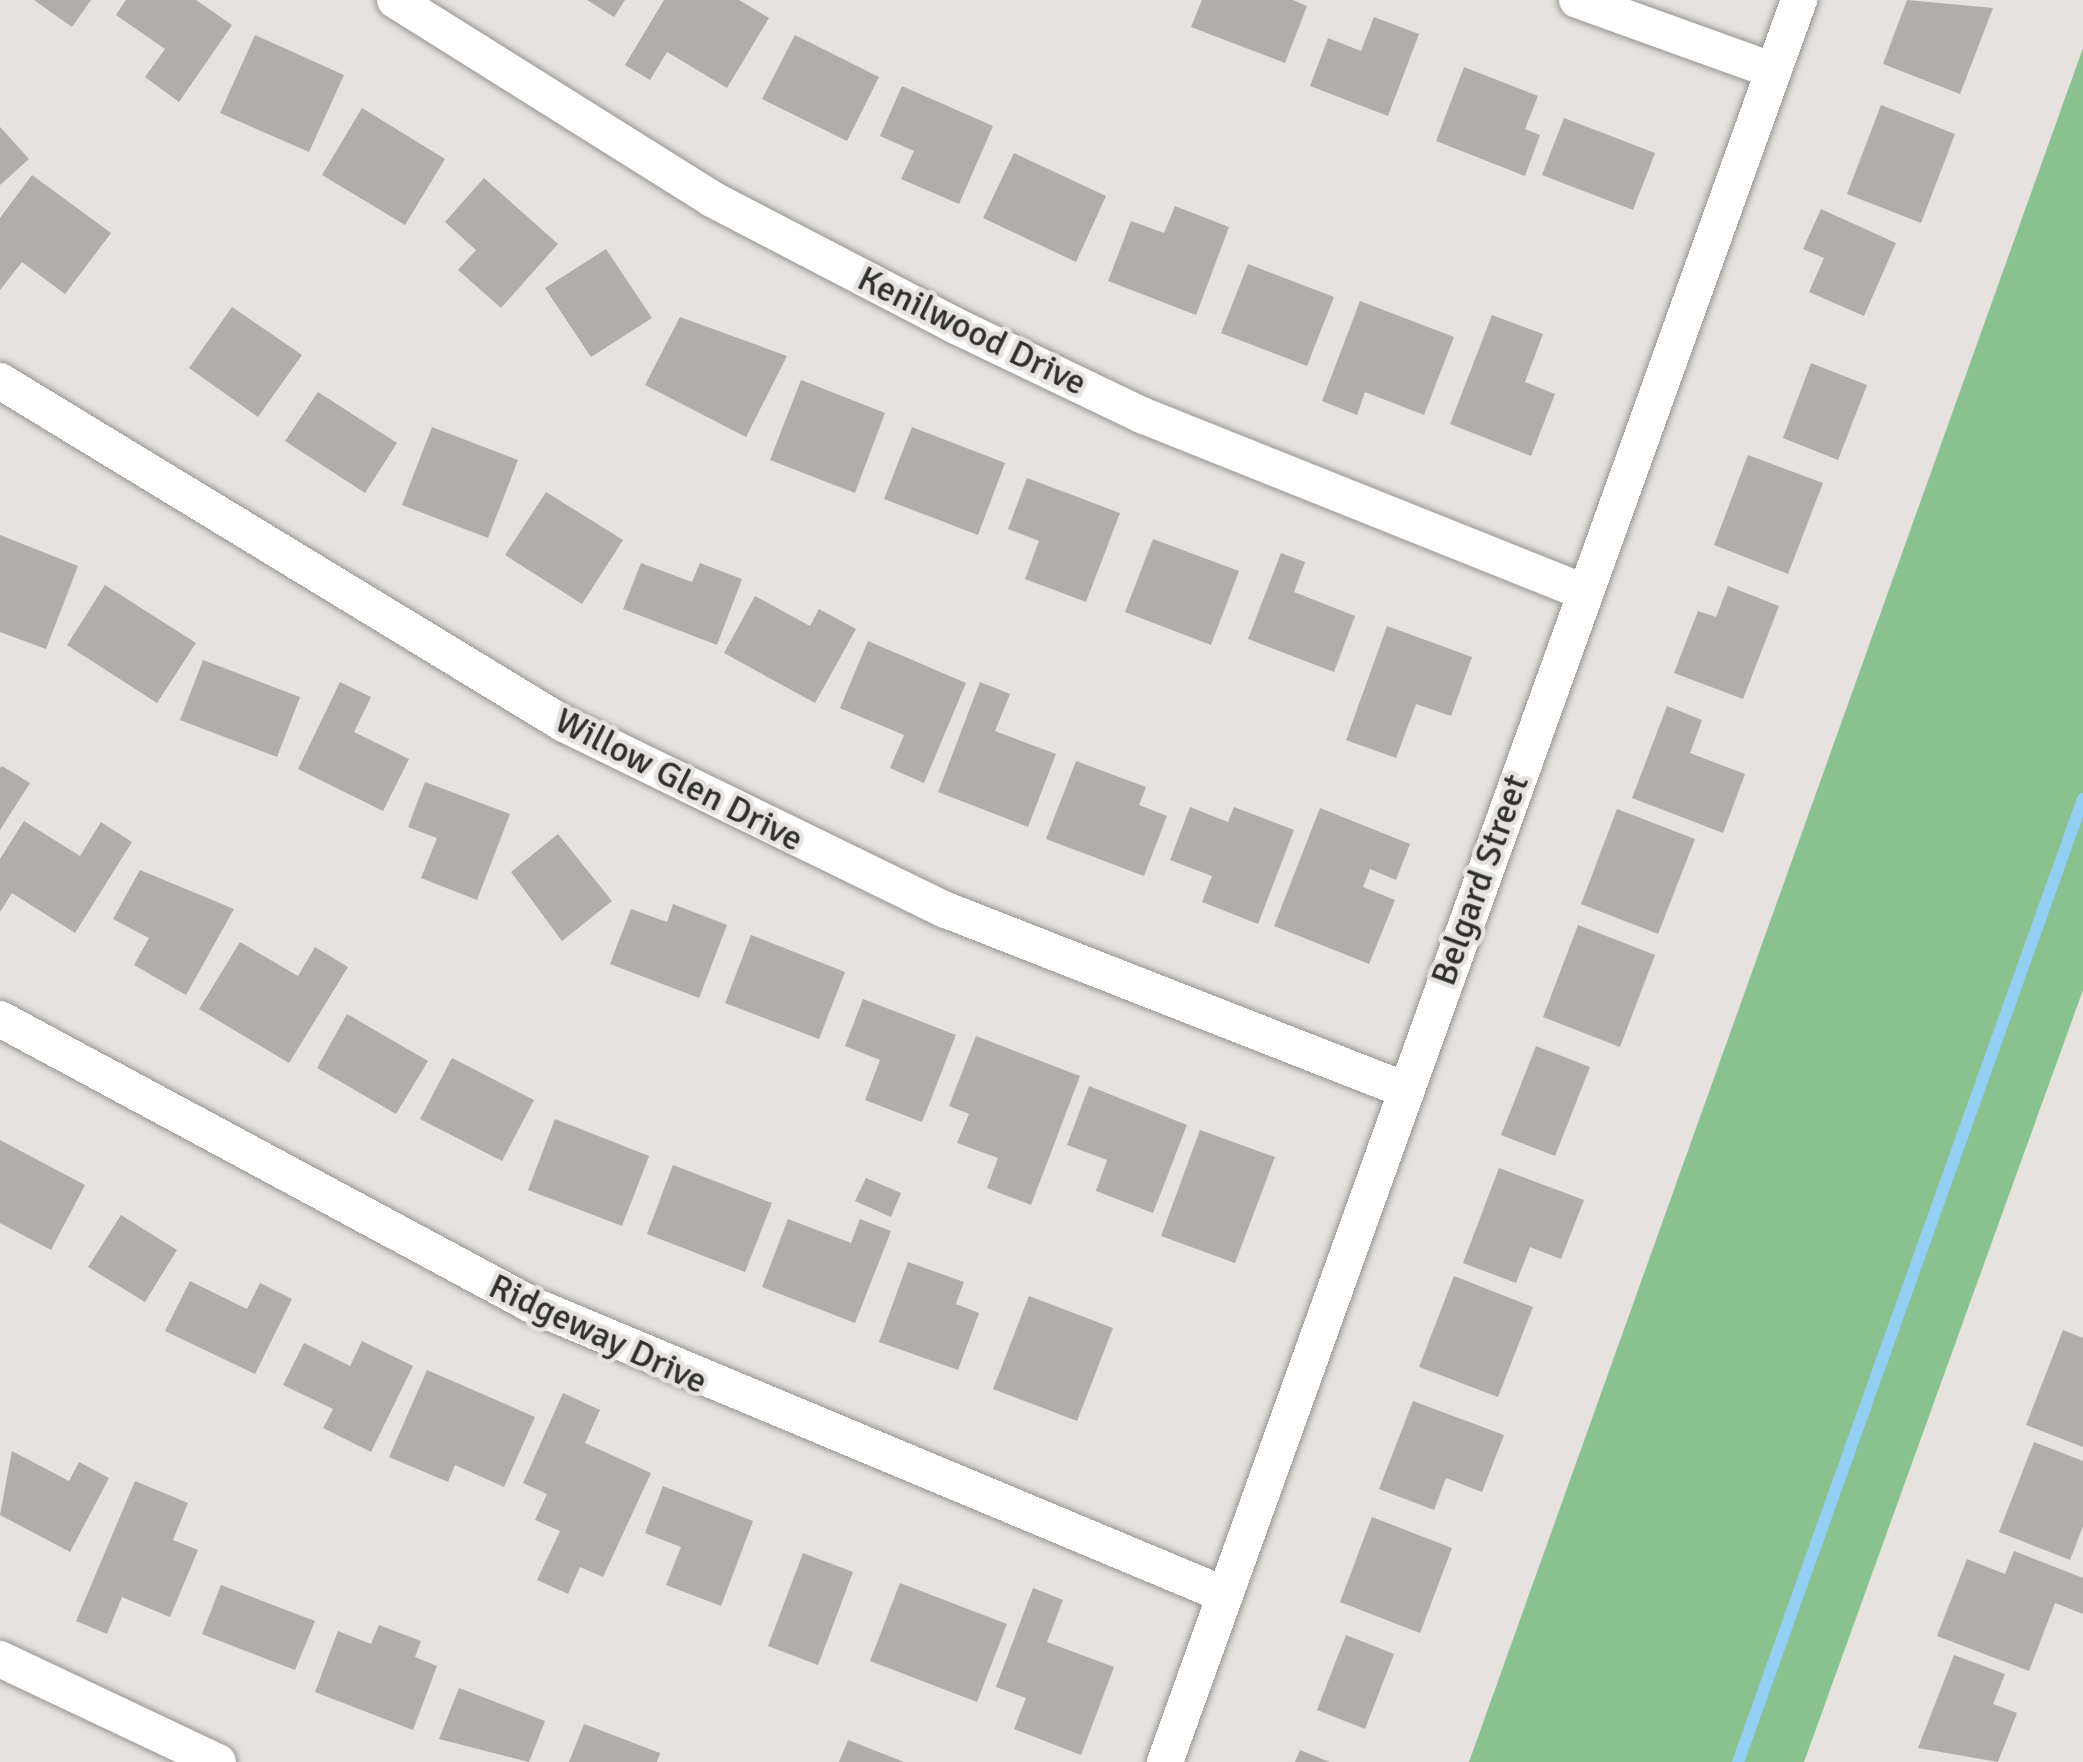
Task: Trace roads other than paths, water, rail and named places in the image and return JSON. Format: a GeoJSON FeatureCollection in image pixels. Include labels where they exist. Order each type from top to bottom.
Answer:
{"type":"FeatureCollection","features":[{"type":"Feature","properties":{"kind":"street","name":"Kenilwood Drive"},"geometry":{"type":"LineString","coordinates":[[395,0],[712,199],[956,326],[1144,416],[1584,592]]}},
{"type":"Feature","properties":{"kind":"street"},"geometry":{"type":"LineString","coordinates":[[1577,0],[1772,70]]}},
{"type":"Feature","properties":{"kind":"street","name":"Belgard Street"},"geometry":{"type":"LineString","coordinates":[[1165,1762],[1403,1089],[1799,0]]}},
{"type":"Feature","properties":{"kind":"street","name":"Willow Glen Drive"},"geometry":{"type":"LineString","coordinates":[[0,381],[584,734],[946,910],[1403,1089]]}},
{"type":"Feature","properties":{"kind":"street","name":"Ridgeway Drive"},"geometry":{"type":"LineString","coordinates":[[0,1019],[532,1305],[1222,1594]]}},
{"type":"Feature","properties":{"kind":"street"},"geometry":{"type":"LineString","coordinates":[[0,1660],[218,1762]]}},
{"type":"Feature","properties":{"kind":"waterway"},"geometry":{"type":"LineString","coordinates":[[1738,1762],[2083,799]]}}]}
